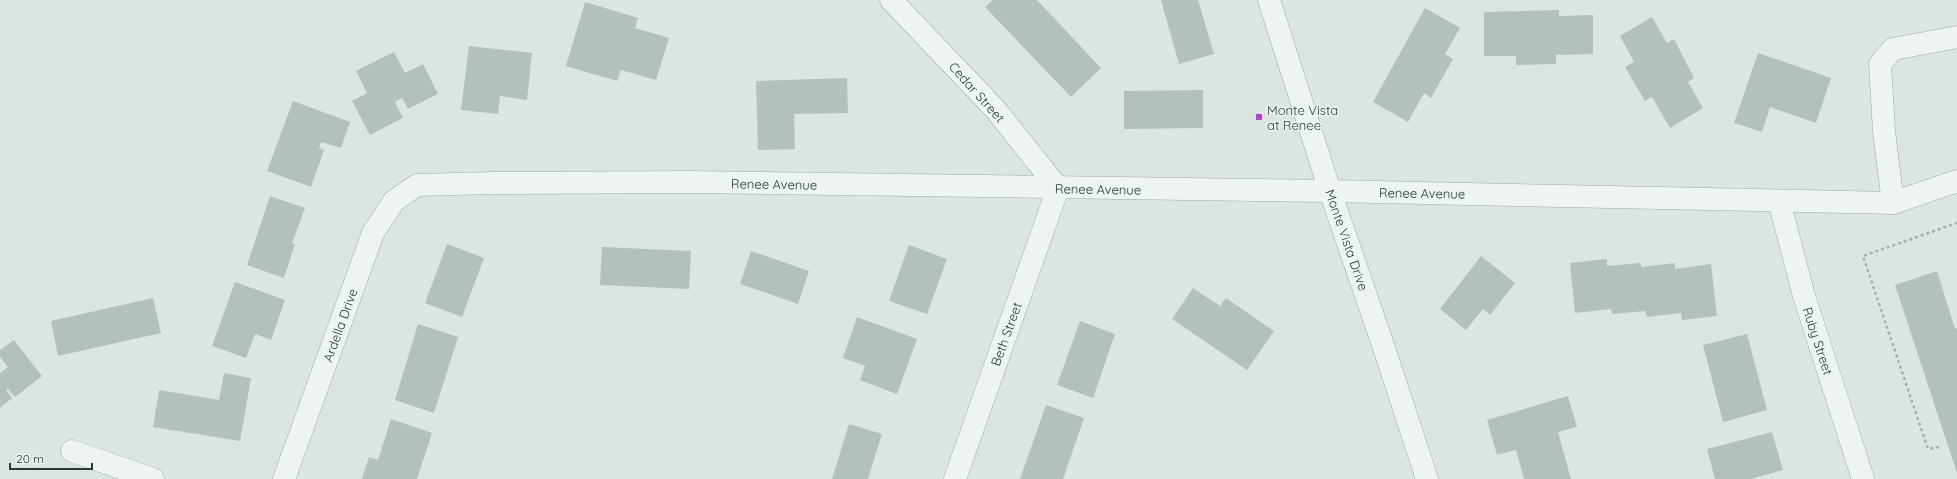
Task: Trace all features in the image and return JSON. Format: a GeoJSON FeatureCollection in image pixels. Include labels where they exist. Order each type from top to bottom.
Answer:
{"type":"FeatureCollection","features":[{"type":"Feature","properties":{"kind":"street","name":"Cedar Street"},"geometry":{"type":"LineString","coordinates":[[892,0],[995,109],[1058,188]]}},
{"type":"Feature","properties":{"kind":"street","name":"Monte Vista Drive"},"geometry":{"type":"LineString","coordinates":[[1269,0],[1330,191],[1427,479]]}},
{"type":"Feature","properties":{"kind":"street"},"geometry":{"type":"LineString","coordinates":[[1893,203],[1884,131],[1880,64],[1893,49],[1957,37]]}},
{"type":"Feature","properties":{"kind":"street","name":"Renee Avenue"},"geometry":{"type":"LineString","coordinates":[[416,185],[689,182],[1330,191],[1893,203],[1957,181]]}},
{"type":"Feature","properties":{"kind":"street","name":"Ardella Drive"},"geometry":{"type":"LineString","coordinates":[[284,479],[373,233],[394,200],[416,185]]}},
{"type":"Feature","properties":{"kind":"street","name":"Beth Street"},"geometry":{"type":"LineString","coordinates":[[955,479],[1058,188]]}},
{"type":"Feature","properties":{"kind":"street","name":"Ruby Street"},"geometry":{"type":"LineString","coordinates":[[1779,201],[1804,296],[1863,479]]}},
{"type":"Feature","properties":{"kind":"street"},"geometry":{"type":"LineString","coordinates":[[72,451],[153,479]]}},
{"type":"Feature","properties":{"kind":"path"},"geometry":{"type":"LineString","coordinates":[[1939,447],[1928,449],[1863,256],[1957,223]]}},
{"type":"Feature","properties":{"kind":"building"},"geometry":{"type":"Polygon","coordinates":[[[993,0],[1037,0],[1101,68],[1071,97],[985,7],[993,0]]]}},
{"type":"Feature","properties":{"kind":"building"},"geometry":{"type":"Polygon","coordinates":[[[1161,0],[1198,0],[1214,54],[1179,64],[1161,0]]]}},
{"type":"Feature","properties":{"kind":"building"},"geometry":{"type":"Polygon","coordinates":[[[585,2],[638,18],[635,28],[669,38],[656,80],[621,70],[617,81],[566,66],[585,2]]]}},
{"type":"Feature","properties":{"kind":"building"},"geometry":{"type":"Polygon","coordinates":[[[1425,8],[1460,28],[1445,54],[1453,59],[1431,98],[1424,93],[1408,122],[1373,102],[1425,8]]]}},
{"type":"Feature","properties":{"kind":"building"},"geometry":{"type":"Polygon","coordinates":[[[1559,10],[1559,16],[1593,15],[1593,54],[1556,55],[1556,64],[1516,65],[1516,56],[1484,56],[1484,12],[1559,10]]]}},
{"type":"Feature","properties":{"kind":"building"},"geometry":{"type":"Polygon","coordinates":[[[1652,17],[1667,43],[1674,39],[1694,78],[1688,82],[1703,108],[1670,128],[1652,97],[1645,101],[1625,67],[1634,62],[1620,36],[1652,17]]]}},
{"type":"Feature","properties":{"kind":"building"},"geometry":{"type":"Polygon","coordinates":[[[469,46],[532,53],[527,100],[500,96],[498,114],[461,110],[469,46]]]}},
{"type":"Feature","properties":{"kind":"building"},"geometry":{"type":"Polygon","coordinates":[[[394,52],[405,73],[423,64],[438,94],[408,109],[402,98],[395,102],[403,118],[370,135],[352,101],[367,93],[356,71],[394,52]]]}},
{"type":"Feature","properties":{"kind":"building"},"geometry":{"type":"Polygon","coordinates":[[[1758,53],[1831,78],[1816,123],[1770,107],[1762,132],[1734,123],[1758,53]]]}},
{"type":"Feature","properties":{"kind":"building"},"geometry":{"type":"Polygon","coordinates":[[[847,78],[848,113],[794,114],[795,149],[758,150],[756,81],[847,78]]]}},
{"type":"Feature","properties":{"kind":"building"},"geometry":{"type":"Polygon","coordinates":[[[1203,90],[1203,128],[1124,129],[1124,91],[1203,90]]]}},
{"type":"Feature","properties":{"kind":"building"},"geometry":{"type":"Polygon","coordinates":[[[293,101],[350,122],[341,148],[321,142],[319,148],[324,150],[311,187],[267,171],[293,101]]]}},
{"type":"Feature","properties":{"kind":"building"},"geometry":{"type":"Polygon","coordinates":[[[270,196],[305,208],[292,243],[295,244],[284,278],[247,265],[270,196]]]}},
{"type":"Feature","properties":{"kind":"building"},"geometry":{"type":"Polygon","coordinates":[[[447,244],[484,258],[462,317],[425,303],[447,244]]]}},
{"type":"Feature","properties":{"kind":"building"},"geometry":{"type":"Polygon","coordinates":[[[909,245],[947,259],[927,314],[889,301],[909,245]]]}},
{"type":"Feature","properties":{"kind":"building"},"geometry":{"type":"Polygon","coordinates":[[[602,247],[691,251],[689,289],[600,285],[602,247]]]}},
{"type":"Feature","properties":{"kind":"building"},"geometry":{"type":"Polygon","coordinates":[[[751,251],[809,271],[798,304],[740,284],[751,251]]]}},
{"type":"Feature","properties":{"kind":"building"},"geometry":{"type":"Polygon","coordinates":[[[1481,256],[1515,283],[1490,315],[1483,309],[1466,330],[1440,309],[1481,256]]]}},
{"type":"Feature","properties":{"kind":"building"},"geometry":{"type":"Polygon","coordinates":[[[1607,259],[1607,266],[1641,263],[1641,267],[1675,263],[1675,269],[1711,264],[1717,316],[1682,320],[1681,313],[1647,317],[1645,311],[1612,314],[1611,309],[1575,313],[1570,263],[1607,259]]]}},
{"type":"Feature","properties":{"kind":"building"},"geometry":{"type":"Polygon","coordinates":[[[1937,271],[1955,329],[1957,328],[1957,473],[1895,285],[1937,271]]]}},
{"type":"Feature","properties":{"kind":"building"},"geometry":{"type":"Polygon","coordinates":[[[235,282],[285,300],[271,340],[255,334],[246,358],[212,346],[235,282]]]}},
{"type":"Feature","properties":{"kind":"building"},"geometry":{"type":"Polygon","coordinates":[[[1193,288],[1220,306],[1226,298],[1274,331],[1247,370],[1172,319],[1193,288]]]}},
{"type":"Feature","properties":{"kind":"building"},"geometry":{"type":"Polygon","coordinates":[[[153,298],[161,333],[58,356],[51,321],[153,298]]]}},
{"type":"Feature","properties":{"kind":"building"},"geometry":{"type":"Polygon","coordinates":[[[857,317],[917,339],[897,394],[860,380],[865,366],[843,358],[857,317]]]}},
{"type":"Feature","properties":{"kind":"building"},"geometry":{"type":"Polygon","coordinates":[[[1080,321],[1115,334],[1093,398],[1057,385],[1080,321]]]}},
{"type":"Feature","properties":{"kind":"building"},"geometry":{"type":"Polygon","coordinates":[[[418,324],[458,337],[434,413],[395,400],[418,324]]]}},
{"type":"Feature","properties":{"kind":"building"},"geometry":{"type":"Polygon","coordinates":[[[1747,334],[1767,410],[1723,422],[1703,345],[1747,334]]]}},
{"type":"Feature","properties":{"kind":"building"},"geometry":{"type":"Polygon","coordinates":[[[14,340],[42,376],[15,397],[8,389],[6,390],[12,398],[0,408],[0,373],[8,367],[0,357],[0,350],[14,340]]]}},
{"type":"Feature","properties":{"kind":"building"},"geometry":{"type":"Polygon","coordinates":[[[224,373],[251,378],[240,441],[153,427],[159,390],[219,400],[224,373]]]}},
{"type":"Feature","properties":{"kind":"building"},"geometry":{"type":"Polygon","coordinates":[[[1568,396],[1577,427],[1558,432],[1571,479],[1524,479],[1516,450],[1497,455],[1487,420],[1568,396]]]}},
{"type":"Feature","properties":{"kind":"building"},"geometry":{"type":"Polygon","coordinates":[[[1046,405],[1084,418],[1063,479],[1020,479],[1046,405]]]}},
{"type":"Feature","properties":{"kind":"building"},"geometry":{"type":"Polygon","coordinates":[[[391,419],[432,433],[417,479],[362,479],[369,457],[378,460],[391,419]]]}},
{"type":"Feature","properties":{"kind":"building"},"geometry":{"type":"Polygon","coordinates":[[[849,424],[882,434],[868,479],[832,479],[849,424]]]}},
{"type":"Feature","properties":{"kind":"building"},"geometry":{"type":"Polygon","coordinates":[[[1772,432],[1783,470],[1751,479],[1715,479],[1707,449],[1772,432]]]}},
{"type":"Feature","properties":{"kind":"place","name":"Monte Vista at Renee"},"geometry":{"type":"Point","coordinates":[1259,117]}}]}
